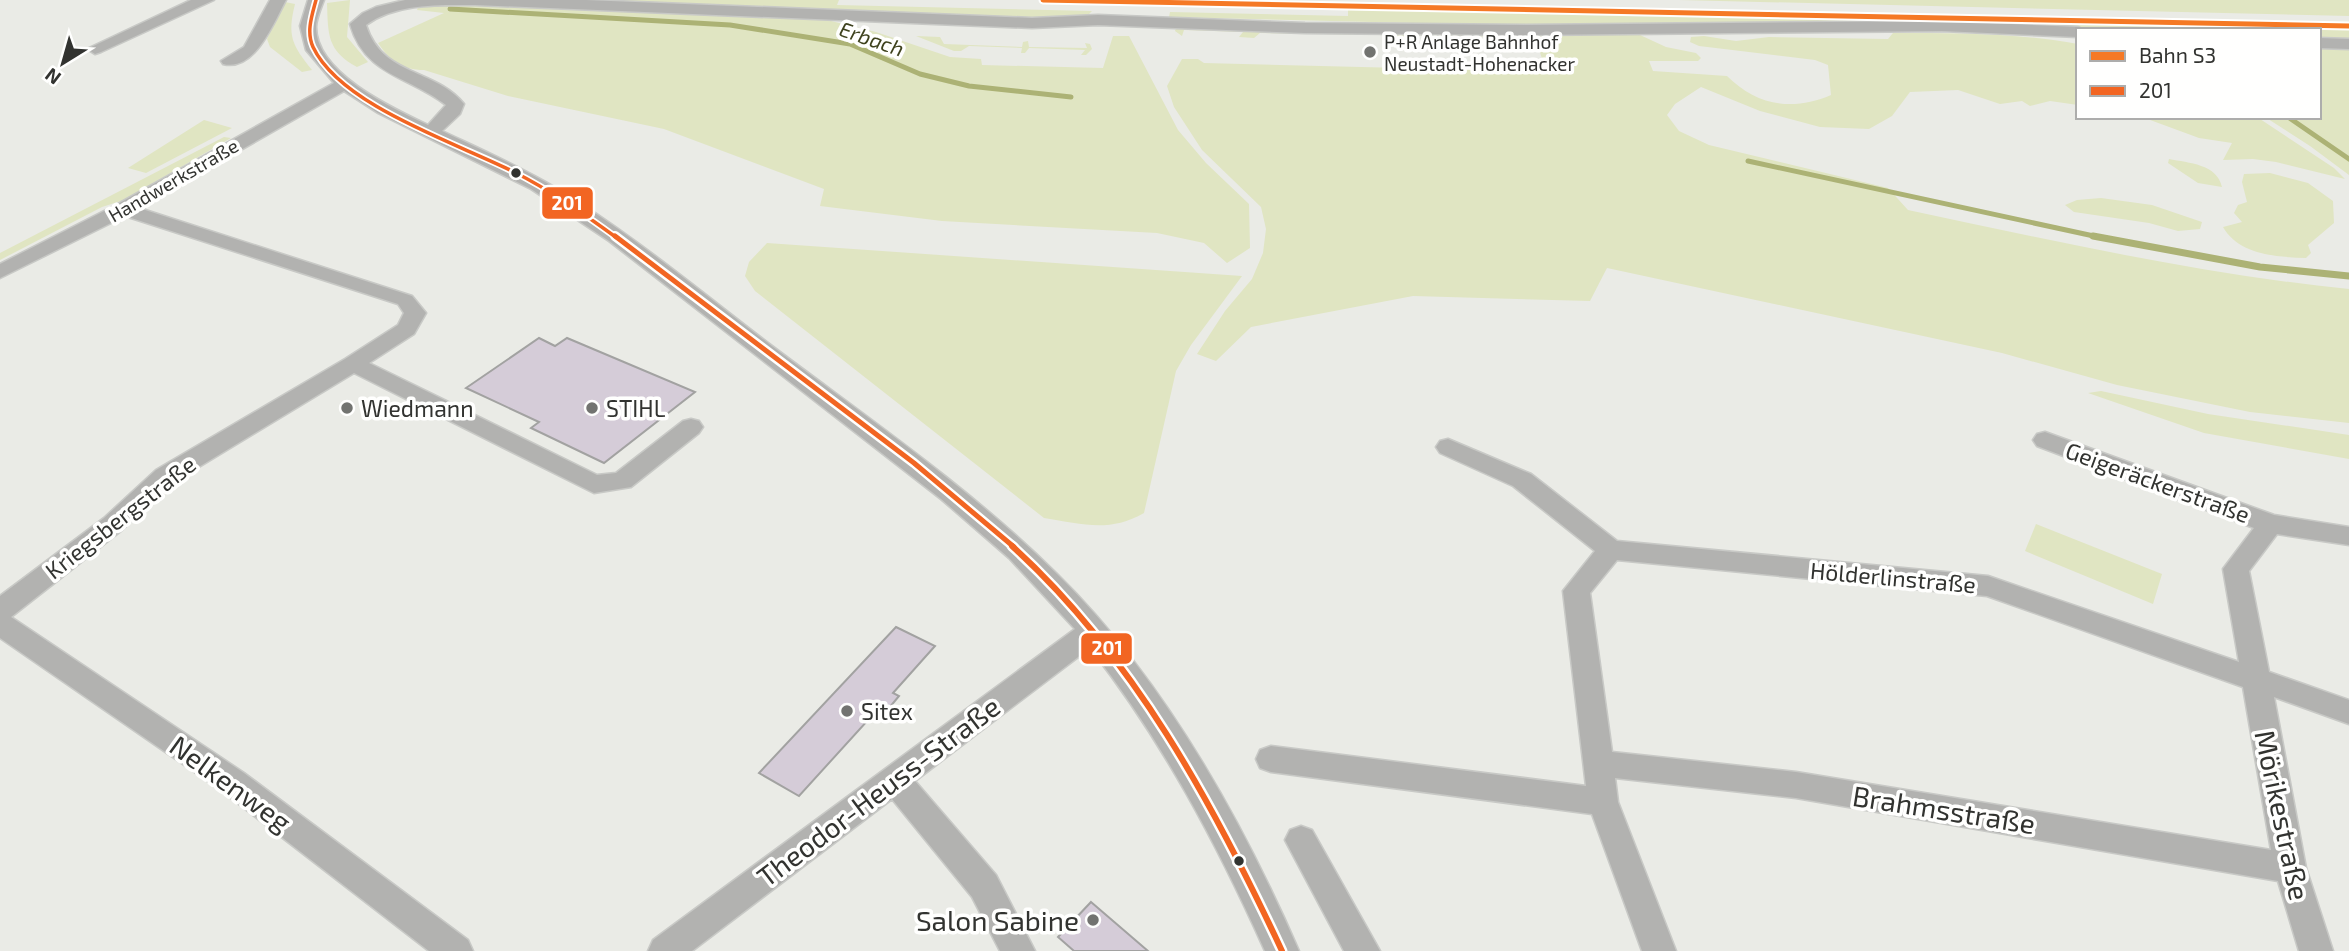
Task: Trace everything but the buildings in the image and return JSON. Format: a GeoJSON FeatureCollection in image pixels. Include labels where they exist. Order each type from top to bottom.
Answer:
{"type":"FeatureCollection","features":[{"type":"Feature","properties":{"kind":"street"},"geometry":{"type":"LineString","coordinates":[[95,49],[206,0]]}},
{"type":"Feature","properties":{"kind":"street"},"geometry":{"type":"LineString","coordinates":[[229,61],[250,50],[278,0]]}},
{"type":"Feature","properties":{"kind":"street"},"geometry":{"type":"LineString","coordinates":[[316,0],[307,21],[309,38],[324,65],[345,84],[387,112],[561,199],[676,283],[996,531],[1051,584],[1092,631],[1190,768],[1282,951]]}},
{"type":"Feature","properties":{"kind":"street"},"geometry":{"type":"LineString","coordinates":[[430,132],[454,110],[455,104],[393,70],[374,56],[360,35],[358,24],[371,5],[475,0],[1032,23],[1098,20],[1304,28],[1515,30],[1942,26],[2076,32]]}},
{"type":"Feature","properties":{"kind":"street"},"geometry":{"type":"LineString","coordinates":[[2321,43],[2349,44]]}},
{"type":"Feature","properties":{"kind":"street","name":"Handwerkstraße"},"geometry":{"type":"LineString","coordinates":[[0,272],[124,209],[259,130],[345,84]]}},
{"type":"Feature","properties":{"kind":"street","name":"Kriegsbergstraße"},"geometry":{"type":"LineString","coordinates":[[3,626],[165,476],[353,364],[406,329],[415,313],[405,300],[124,209]]}},
{"type":"Feature","properties":{"kind":"street"},"geometry":{"type":"LineString","coordinates":[[353,364],[594,484],[622,481],[691,427]]}},
{"type":"Feature","properties":{"kind":"street","name":"Geigeräckerstraße"},"geometry":{"type":"LineString","coordinates":[[2045,440],[2271,524],[2349,536]]}},
{"type":"Feature","properties":{"kind":"street"},"geometry":{"type":"LineString","coordinates":[[1448,447],[1522,480],[1611,550],[1576,592],[1596,763],[1603,802],[1659,951]]}},
{"type":"Feature","properties":{"kind":"street","name":"Geigeräckerstraße"},"geometry":{"type":"LineString","coordinates":[[2255,678],[2236,569],[2271,524]]}},
{"type":"Feature","properties":{"kind":"street","name":"Hölderlinstraße"},"geometry":{"type":"LineString","coordinates":[[1611,550],[1988,586],[2349,712]]}},
{"type":"Feature","properties":{"kind":"street","name":"Nelkenweg"},"geometry":{"type":"LineString","coordinates":[[3,626],[233,782],[456,951]]}},
{"type":"Feature","properties":{"kind":"street","name":"Theodor-Heuss-Straße"},"geometry":{"type":"LineString","coordinates":[[665,951],[1092,631]]}},
{"type":"Feature","properties":{"kind":"street","name":"Mörikestraße"},"geometry":{"type":"LineString","coordinates":[[2255,678],[2290,868],[2316,951]]}},
{"type":"Feature","properties":{"kind":"street"},"geometry":{"type":"LineString","coordinates":[[1271,759],[1603,802]]}},
{"type":"Feature","properties":{"kind":"street","name":"Brahmsstraße"},"geometry":{"type":"LineString","coordinates":[[1596,763],[1823,789],[2290,868]]}},
{"type":"Feature","properties":{"kind":"street"},"geometry":{"type":"LineString","coordinates":[[895,779],[984,886],[1018,951]]}},
{"type":"Feature","properties":{"kind":"street"},"geometry":{"type":"LineString","coordinates":[[1301,840],[1363,951]]}},
{"type":"Feature","properties":{"kind":"green space"},"geometry":{"type":"Polygon","coordinates":[[[350,0],[347,37],[368,62],[357,67],[335,48],[328,24],[327,3],[350,0]]]}},
{"type":"Feature","properties":{"kind":"green space"},"geometry":{"type":"Polygon","coordinates":[[[515,0],[839,0],[837,5],[1092,11],[1085,18],[1047,20],[515,0]]]}},
{"type":"Feature","properties":{"kind":"green space"},"geometry":{"type":"Polygon","coordinates":[[[1679,0],[2349,0],[2349,16],[1679,0]]]}},
{"type":"Feature","properties":{"kind":"green space"},"geometry":{"type":"Polygon","coordinates":[[[285,2],[295,4],[291,24],[293,40],[312,70],[302,72],[270,47],[267,39],[285,2]]]}},
{"type":"Feature","properties":{"kind":"green space"},"geometry":{"type":"Polygon","coordinates":[[[478,2],[823,19],[876,32],[950,57],[981,59],[982,65],[1103,68],[1113,36],[1129,36],[1178,130],[1206,163],[1249,204],[1250,248],[1227,263],[1204,243],[1157,233],[942,221],[820,206],[824,189],[664,129],[508,96],[424,70],[409,68],[387,55],[378,43],[444,13],[417,10],[419,5],[478,2]]]}},
{"type":"Feature","properties":{"kind":"green space"},"geometry":{"type":"Polygon","coordinates":[[[1348,8],[2301,28],[2083,28],[2037,25],[1533,26],[1169,17],[1170,12],[1348,16],[1348,8]]]}},
{"type":"Feature","properties":{"kind":"green space"},"geometry":{"type":"Polygon","coordinates":[[[1176,28],[1514,34],[1523,39],[1512,42],[1515,37],[1410,35],[1405,41],[1389,40],[1393,35],[1260,33],[1254,38],[1239,37],[1243,32],[1184,30],[1182,36],[1175,31],[1176,28]]]}},
{"type":"Feature","properties":{"kind":"green space"},"geometry":{"type":"Polygon","coordinates":[[[2321,28],[2349,29],[2349,41],[2321,40],[2321,28]]]}},
{"type":"Feature","properties":{"kind":"green space"},"geometry":{"type":"Polygon","coordinates":[[[1555,33],[1640,35],[1666,47],[1696,53],[1701,58],[1698,61],[1649,61],[1653,71],[1727,76],[1750,94],[1775,103],[1789,104],[1831,95],[1828,65],[1815,60],[1699,46],[1690,42],[1691,37],[1704,36],[1736,41],[1769,37],[1888,39],[1893,33],[1963,34],[2076,44],[2076,105],[2050,101],[2030,106],[2022,101],[2000,104],[1958,90],[1910,92],[1892,116],[1869,129],[1820,127],[1760,111],[1701,87],[1675,104],[1667,115],[1679,131],[1709,145],[1888,188],[1908,210],[2182,266],[2349,289],[2349,423],[2250,412],[2117,385],[2002,353],[1607,268],[1590,301],[1413,296],[1251,327],[1216,361],[1197,354],[1225,311],[1252,279],[1263,253],[1266,229],[1261,207],[1202,150],[1174,107],[1167,86],[1182,59],[1198,59],[1204,63],[1402,68],[1408,62],[1414,62],[1411,67],[1415,68],[1546,71],[1535,37],[1555,33]]]}},
{"type":"Feature","properties":{"kind":"green space"},"geometry":{"type":"Polygon","coordinates":[[[916,36],[940,37],[944,44],[1022,47],[1023,42],[1028,41],[1029,47],[1087,48],[1085,43],[1090,44],[1092,49],[1086,55],[1081,55],[1085,50],[1029,48],[1025,53],[1021,53],[1022,48],[969,46],[961,51],[954,51],[916,36]]]}},
{"type":"Feature","properties":{"kind":"green space"},"geometry":{"type":"Polygon","coordinates":[[[2321,45],[2349,47],[2349,175],[2268,119],[2321,119],[2321,45]]]}},
{"type":"Feature","properties":{"kind":"green space"},"geometry":{"type":"Polygon","coordinates":[[[2147,119],[2260,119],[2334,168],[2345,179],[2276,162],[2253,159],[2223,160],[2232,143],[2199,138],[2147,119]]]}},
{"type":"Feature","properties":{"kind":"green space"},"geometry":{"type":"Polygon","coordinates":[[[204,120],[232,128],[146,173],[128,168],[204,120]]]}},
{"type":"Feature","properties":{"kind":"green space"},"geometry":{"type":"Polygon","coordinates":[[[224,137],[231,138],[124,200],[102,207],[0,260],[0,253],[224,137]]]}},
{"type":"Feature","properties":{"kind":"green space"},"geometry":{"type":"Polygon","coordinates":[[[2169,159],[2208,169],[2219,179],[2222,187],[2198,183],[2168,163],[2169,159]]]}},
{"type":"Feature","properties":{"kind":"green space"},"geometry":{"type":"Polygon","coordinates":[[[2270,173],[2308,183],[2333,201],[2334,223],[2308,245],[2311,253],[2306,258],[2283,257],[2249,249],[2239,244],[2223,227],[2242,222],[2234,213],[2238,205],[2247,202],[2242,182],[2244,174],[2270,173]]]}},
{"type":"Feature","properties":{"kind":"green space"},"geometry":{"type":"Polygon","coordinates":[[[2101,198],[2152,205],[2202,222],[2200,229],[2178,231],[2149,223],[2074,212],[2065,205],[2077,200],[2101,198]]]}},
{"type":"Feature","properties":{"kind":"green space"},"geometry":{"type":"Polygon","coordinates":[[[767,243],[1242,276],[1191,345],[1176,371],[1144,513],[1119,523],[1095,525],[1044,518],[755,291],[745,276],[749,262],[767,243]]]}},
{"type":"Feature","properties":{"kind":"green space"},"geometry":{"type":"Polygon","coordinates":[[[2101,391],[2208,414],[2349,435],[2349,459],[2204,433],[2088,393],[2101,391]]]}},
{"type":"Feature","properties":{"kind":"green space"},"geometry":{"type":"Polygon","coordinates":[[[2036,524],[2162,574],[2153,604],[2025,551],[2036,524]]]}},
{"type":"Feature","properties":{"kind":"waterway","name":"Erbach"},"geometry":{"type":"LineString","coordinates":[[450,9],[730,25],[850,44],[920,74],[969,86],[1071,97]]}},
{"type":"Feature","properties":{"kind":"waterway"},"geometry":{"type":"LineString","coordinates":[[2291,119],[2349,159]]}},
{"type":"Feature","properties":{"kind":"waterway"},"geometry":{"type":"LineString","coordinates":[[1748,161],[2098,237]]}},
{"type":"Feature","properties":{"kind":"waterway"},"geometry":{"type":"LineString","coordinates":[[2093,236],[2098,237]]}},
{"type":"Feature","properties":{"kind":"waterway"},"geometry":{"type":"LineString","coordinates":[[2098,237],[2260,267],[2349,276]]}},
{"type":"Feature","properties":{"kind":"waterway"},"geometry":{"type":"LineString","coordinates":[[2098,237],[2103,238]]}},
{"type":"Feature","properties":{"kind":"rail line","name":"S3"},"geometry":{"type":"LineString","coordinates":[[1043,0],[2349,26]]}},
{"type":"Feature","properties":{"kind":"transit line","name":"201"},"geometry":{"type":"LineString","coordinates":[[316,0],[310,29],[313,47],[326,67],[346,86],[403,120],[525,178],[588,217],[914,463],[1023,556],[1088,625],[1145,701],[1219,823],[1282,951]]}},
{"type":"Feature","properties":{"kind":"place","name":"P+R Anlage Bahnhof Neustadt-Hohenacker"},"geometry":{"type":"Point","coordinates":[1370,52]}},
{"type":"Feature","properties":{"kind":"place","name":"Wiedmann"},"geometry":{"type":"Point","coordinates":[347,408]}},
{"type":"Feature","properties":{"kind":"place","name":"STIHL"},"geometry":{"type":"Point","coordinates":[592,408]}},
{"type":"Feature","properties":{"kind":"place","name":"Sitex"},"geometry":{"type":"Point","coordinates":[847,711]}},
{"type":"Feature","properties":{"kind":"place","name":"Salon Sabine"},"geometry":{"type":"Point","coordinates":[1093,920]}}]}
